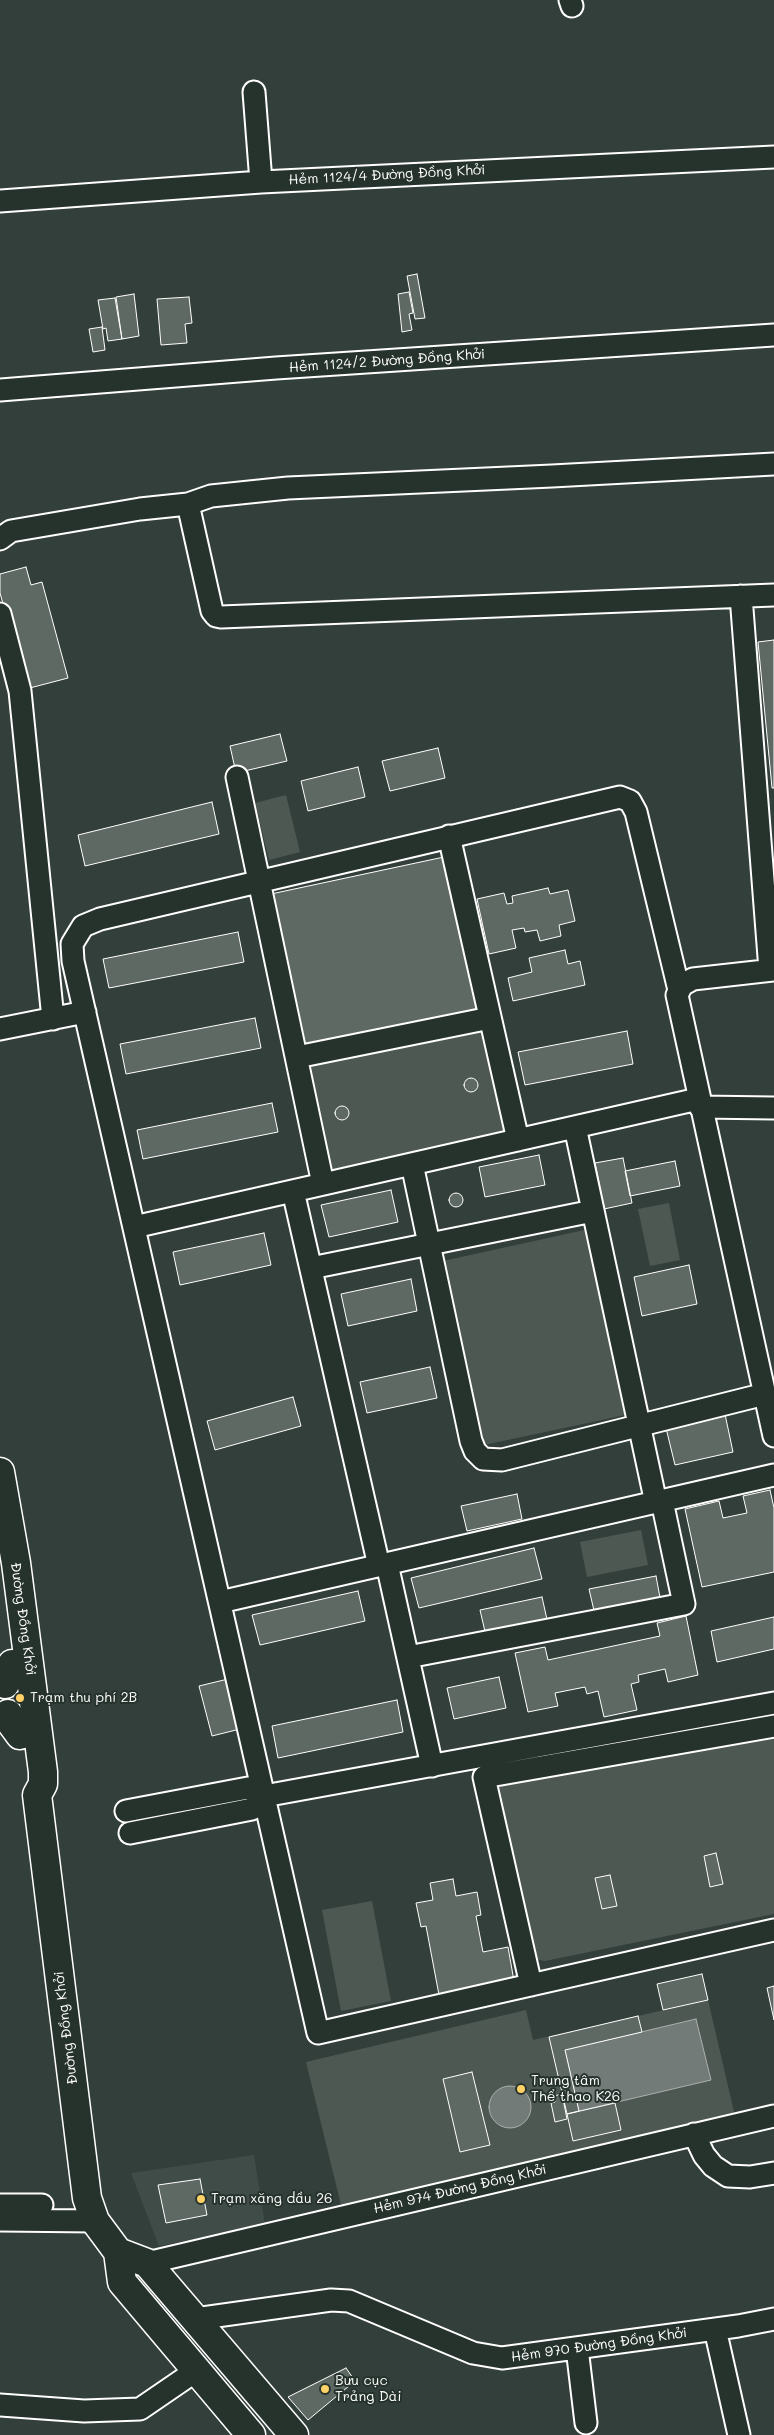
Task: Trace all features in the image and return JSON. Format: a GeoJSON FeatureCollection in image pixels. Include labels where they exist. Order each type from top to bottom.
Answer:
{"type":"FeatureCollection","features":[{"type":"Feature","properties":{"kind":"main road","name":"Đường Đồng Khởi"},"geometry":{"type":"LineString","coordinates":[[0,1472],[16,1563],[43,1772],[42,1784],[37,1795],[87,2198],[95,2221],[118,2252],[122,2282]]}},
{"type":"Feature","properties":{"kind":"main road","name":"Đường Đồng Khởi"},"geometry":{"type":"LineString","coordinates":[[2,1594],[10,1677]]}},
{"type":"Feature","properties":{"kind":"main road","name":"Đường Đồng Khởi"},"geometry":{"type":"LineString","coordinates":[[15,1720],[25,1777],[29,1786],[37,1795]]}},
{"type":"Feature","properties":{"kind":"main road"},"geometry":{"type":"LineString","coordinates":[[118,2252],[147,2264],[294,2435]]}},
{"type":"Feature","properties":{"kind":"main road"},"geometry":{"type":"LineString","coordinates":[[147,2264],[122,2282],[251,2435]]}},
{"type":"Feature","properties":{"kind":"street"},"geometry":{"type":"LineString","coordinates":[[254,92],[261,182]]}},
{"type":"Feature","properties":{"kind":"street","name":"Hẻm 1124/4 Đường Đồng Khởi"},"geometry":{"type":"LineString","coordinates":[[0,201],[261,182],[774,157]]}},
{"type":"Feature","properties":{"kind":"street","name":"Hẻm 1124/2 Đường Đồng Khởi"},"geometry":{"type":"LineString","coordinates":[[0,390],[276,368],[774,335]]}},
{"type":"Feature","properties":{"kind":"street"},"geometry":{"type":"LineString","coordinates":[[0,539],[11,531],[140,509],[188,504],[211,496],[288,488],[774,464]]}},
{"type":"Feature","properties":{"kind":"street"},"geometry":{"type":"LineString","coordinates":[[188,504],[212,611],[221,618],[774,595]]}},
{"type":"Feature","properties":{"kind":"street"},"geometry":{"type":"LineString","coordinates":[[678,990],[687,981],[693,979],[772,970],[741,596]]}},
{"type":"Feature","properties":{"kind":"street"},"geometry":{"type":"LineString","coordinates":[[0,614],[14,664],[24,718],[53,1019]]}},
{"type":"Feature","properties":{"kind":"street"},"geometry":{"type":"LineString","coordinates":[[238,778],[324,1184]]}},
{"type":"Feature","properties":{"kind":"street"},"geometry":{"type":"LineString","coordinates":[[774,1436],[678,1009],[678,990],[636,812],[630,801],[614,796],[100,919],[83,926],[74,938],[71,953],[318,2033],[774,1930]]}},
{"type":"Feature","properties":{"kind":"street"},"geometry":{"type":"LineString","coordinates":[[449,836],[518,1140]]}},
{"type":"Feature","properties":{"kind":"street"},"geometry":{"type":"LineString","coordinates":[[0,1029],[85,1012]]}},
{"type":"Feature","properties":{"kind":"street"},"geometry":{"type":"LineString","coordinates":[[297,1057],[490,1018]]}},
{"type":"Feature","properties":{"kind":"street"},"geometry":{"type":"LineString","coordinates":[[134,1227],[575,1127],[699,1103],[774,1108]]}},
{"type":"Feature","properties":{"kind":"street"},"geometry":{"type":"LineString","coordinates":[[408,1657],[684,1604],[640,1426],[575,1127]]}},
{"type":"Feature","properties":{"kind":"street"},"geometry":{"type":"LineString","coordinates":[[412,1164],[471,1441],[478,1455],[489,1461],[502,1460],[765,1394]]}},
{"type":"Feature","properties":{"kind":"street"},"geometry":{"type":"LineString","coordinates":[[293,1190],[383,1565],[408,1657],[432,1766]]}},
{"type":"Feature","properties":{"kind":"street"},"geometry":{"type":"LineString","coordinates":[[311,1268],[594,1211]]}},
{"type":"Feature","properties":{"kind":"street"},"geometry":{"type":"LineString","coordinates":[[220,1602],[774,1475]]}},
{"type":"Feature","properties":{"kind":"street"},"geometry":{"type":"LineString","coordinates":[[126,1811],[248,1788],[264,1796],[774,1704]]}},
{"type":"Feature","properties":{"kind":"street"},"geometry":{"type":"LineString","coordinates":[[531,1985],[484,1777],[774,1726]]}},
{"type":"Feature","properties":{"kind":"street"},"geometry":{"type":"LineString","coordinates":[[130,1832],[252,1809],[264,1796]]}},
{"type":"Feature","properties":{"kind":"street","name":"Hẻm 974 Đường Đồng Khởi"},"geometry":{"type":"LineString","coordinates":[[147,2264],[774,2116]]}},
{"type":"Feature","properties":{"kind":"street"},"geometry":{"type":"LineString","coordinates":[[694,2134],[704,2155],[714,2166],[728,2176],[750,2177],[774,2173]]}},
{"type":"Feature","properties":{"kind":"street"},"geometry":{"type":"LineString","coordinates":[[0,2205],[42,2205]]}},
{"type":"Feature","properties":{"kind":"street"},"geometry":{"type":"LineString","coordinates":[[0,2220],[95,2221]]}},
{"type":"Feature","properties":{"kind":"street","name":"Hẻm 970 Đường Đồng Khởi"},"geometry":{"type":"LineString","coordinates":[[195,2320],[331,2300],[349,2301],[385,2314],[473,2353],[502,2358],[774,2320]]}},
{"type":"Feature","properties":{"kind":"street"},"geometry":{"type":"LineString","coordinates":[[716,2329],[739,2435]]}},
{"type":"Feature","properties":{"kind":"street"},"geometry":{"type":"LineString","coordinates":[[577,2348],[586,2423]]}},
{"type":"Feature","properties":{"kind":"street"},"geometry":{"type":"LineString","coordinates":[[0,2405],[84,2411],[140,2409],[197,2370]]}},
{"type":"Feature","properties":{"kind":"shaded area"},"geometry":{"type":"Polygon","coordinates":[[[286,795],[300,852],[269,860],[255,803],[286,795]]]}},
{"type":"Feature","properties":{"kind":"shaded area"},"geometry":{"type":"Polygon","coordinates":[[[485,1024],[509,1133],[330,1171],[306,1063],[485,1024]]]}},
{"type":"Feature","properties":{"kind":"shaded area"},"geometry":{"type":"Polygon","coordinates":[[[669,1203],[680,1260],[650,1266],[638,1209],[669,1203]]]}},
{"type":"Feature","properties":{"kind":"shaded area"},"geometry":{"type":"Polygon","coordinates":[[[589,1229],[630,1414],[484,1445],[443,1261],[589,1229]]]}},
{"type":"Feature","properties":{"kind":"shaded area"},"geometry":{"type":"Polygon","coordinates":[[[641,1530],[648,1565],[587,1577],[580,1542],[641,1530]]]}},
{"type":"Feature","properties":{"kind":"shaded area"},"geometry":{"type":"Polygon","coordinates":[[[774,1732],[774,1914],[545,1961],[534,1959],[497,1792],[505,1782],[774,1732]]]}},
{"type":"Feature","properties":{"kind":"shaded area"},"geometry":{"type":"Polygon","coordinates":[[[372,1901],[391,2001],[341,2011],[322,1910],[372,1901]]]}},
{"type":"Feature","properties":{"kind":"shaded area","name":"Trung tâm Thể thao K26"},"geometry":{"type":"Polygon","coordinates":[[[708,2000],[735,2116],[341,2205],[306,2062],[526,2010],[533,2040],[708,2000]]]}},
{"type":"Feature","properties":{"kind":"shaded area"},"geometry":{"type":"Polygon","coordinates":[[[696,2019],[711,2080],[579,2111],[565,2050],[696,2019]]]}},
{"type":"Feature","properties":{"kind":"shaded area"},"geometry":{"type":"Polygon","coordinates":[[[510,2086],[525,2092],[531,2107],[525,2122],[510,2128],[495,2122],[489,2107],[495,2092],[510,2086]]]}},
{"type":"Feature","properties":{"kind":"shaded area","name":"Trạm xăng dầu 26"},"geometry":{"type":"Polygon","coordinates":[[[254,2155],[265,2224],[159,2246],[131,2173],[254,2155]]]}},
{"type":"Feature","properties":{"kind":"building"},"geometry":{"type":"Polygon","coordinates":[[[417,274],[425,318],[415,319],[407,276],[417,274]]]}},
{"type":"Feature","properties":{"kind":"building"},"geometry":{"type":"Polygon","coordinates":[[[409,292],[413,313],[409,314],[412,330],[402,332],[398,294],[409,292]]]}},
{"type":"Feature","properties":{"kind":"building"},"geometry":{"type":"Polygon","coordinates":[[[134,294],[139,336],[122,339],[116,297],[134,294]]]}},
{"type":"Feature","properties":{"kind":"building"},"geometry":{"type":"Polygon","coordinates":[[[189,297],[192,323],[185,324],[187,343],[161,345],[157,299],[189,297]]]}},
{"type":"Feature","properties":{"kind":"building"},"geometry":{"type":"Polygon","coordinates":[[[115,298],[122,339],[108,341],[106,328],[103,329],[98,300],[115,298]]]}},
{"type":"Feature","properties":{"kind":"building"},"geometry":{"type":"Polygon","coordinates":[[[102,327],[105,350],[93,352],[89,329],[102,327]]]}},
{"type":"Feature","properties":{"kind":"building"},"geometry":{"type":"Polygon","coordinates":[[[26,567],[31,585],[42,582],[68,678],[26,689],[0,593],[0,574],[26,567]]]}},
{"type":"Feature","properties":{"kind":"building"},"geometry":{"type":"Polygon","coordinates":[[[774,640],[774,788],[772,788],[758,642],[774,640]]]}},
{"type":"Feature","properties":{"kind":"building"},"geometry":{"type":"Polygon","coordinates":[[[280,734],[287,761],[236,773],[230,746],[280,734]]]}},
{"type":"Feature","properties":{"kind":"building"},"geometry":{"type":"Polygon","coordinates":[[[438,748],[445,778],[390,791],[382,761],[438,748]]]}},
{"type":"Feature","properties":{"kind":"building"},"geometry":{"type":"Polygon","coordinates":[[[358,767],[365,797],[308,811],[301,781],[358,767]]]}},
{"type":"Feature","properties":{"kind":"building"},"geometry":{"type":"Polygon","coordinates":[[[212,802],[219,834],[85,866],[78,835],[212,802]]]}},
{"type":"Feature","properties":{"kind":"building"},"geometry":{"type":"Polygon","coordinates":[[[444,857],[479,1014],[306,1051],[271,894],[444,857]]]}},
{"type":"Feature","properties":{"kind":"building"},"geometry":{"type":"Polygon","coordinates":[[[548,888],[550,894],[568,890],[575,921],[559,925],[561,936],[540,941],[537,930],[525,932],[524,928],[512,930],[516,948],[489,954],[477,899],[504,893],[507,904],[513,903],[512,896],[548,888]]]}},
{"type":"Feature","properties":{"kind":"building"},"geometry":{"type":"Polygon","coordinates":[[[238,932],[244,962],[109,988],[103,959],[238,932]]]}},
{"type":"Feature","properties":{"kind":"building"},"geometry":{"type":"Polygon","coordinates":[[[565,950],[568,964],[580,961],[585,985],[513,1001],[508,978],[532,972],[529,958],[565,950]]]}},
{"type":"Feature","properties":{"kind":"building"},"geometry":{"type":"Polygon","coordinates":[[[255,1018],[261,1048],[126,1074],[120,1044],[255,1018]]]}},
{"type":"Feature","properties":{"kind":"building"},"geometry":{"type":"Polygon","coordinates":[[[627,1031],[633,1064],[525,1085],[518,1052],[627,1031]]]}},
{"type":"Feature","properties":{"kind":"building"},"geometry":{"type":"Polygon","coordinates":[[[468,1078],[474,1078],[478,1085],[474,1092],[468,1092],[464,1088],[464,1082],[468,1078]]]}},
{"type":"Feature","properties":{"kind":"building"},"geometry":{"type":"Polygon","coordinates":[[[272,1103],[278,1132],[143,1159],[137,1130],[272,1103]]]}},
{"type":"Feature","properties":{"kind":"building"},"geometry":{"type":"Polygon","coordinates":[[[339,1106],[345,1106],[349,1113],[345,1120],[339,1120],[335,1116],[335,1110],[339,1106]]]}},
{"type":"Feature","properties":{"kind":"building"},"geometry":{"type":"Polygon","coordinates":[[[539,1155],[545,1185],[485,1197],[479,1167],[539,1155]]]}},
{"type":"Feature","properties":{"kind":"building"},"geometry":{"type":"Polygon","coordinates":[[[623,1158],[632,1203],[604,1209],[595,1163],[623,1158]]]}},
{"type":"Feature","properties":{"kind":"building"},"geometry":{"type":"Polygon","coordinates":[[[675,1161],[680,1186],[630,1196],[625,1171],[675,1161]]]}},
{"type":"Feature","properties":{"kind":"building"},"geometry":{"type":"Polygon","coordinates":[[[391,1190],[398,1222],[329,1237],[321,1205],[391,1190]]]}},
{"type":"Feature","properties":{"kind":"building"},"geometry":{"type":"Polygon","coordinates":[[[453,1193],[459,1193],[463,1200],[459,1207],[453,1207],[449,1203],[449,1197],[453,1193]]]}},
{"type":"Feature","properties":{"kind":"building"},"geometry":{"type":"Polygon","coordinates":[[[264,1233],[271,1265],[180,1285],[173,1252],[264,1233]]]}},
{"type":"Feature","properties":{"kind":"building"},"geometry":{"type":"Polygon","coordinates":[[[689,1265],[697,1304],[642,1316],[634,1277],[689,1265]]]}},
{"type":"Feature","properties":{"kind":"building"},"geometry":{"type":"Polygon","coordinates":[[[411,1279],[417,1311],[348,1326],[341,1294],[411,1279]]]}},
{"type":"Feature","properties":{"kind":"building"},"geometry":{"type":"Polygon","coordinates":[[[430,1367],[437,1398],[367,1413],[360,1382],[430,1367]]]}},
{"type":"Feature","properties":{"kind":"building"},"geometry":{"type":"Polygon","coordinates":[[[293,1397],[301,1426],[215,1450],[207,1421],[293,1397]]]}},
{"type":"Feature","properties":{"kind":"building"},"geometry":{"type":"Polygon","coordinates":[[[725,1414],[733,1452],[675,1465],[666,1428],[725,1414]]]}},
{"type":"Feature","properties":{"kind":"building"},"geometry":{"type":"Polygon","coordinates":[[[770,1490],[774,1508],[774,1572],[702,1587],[685,1509],[719,1501],[723,1518],[747,1513],[743,1496],[770,1490]]]}},
{"type":"Feature","properties":{"kind":"building"},"geometry":{"type":"Polygon","coordinates":[[[517,1494],[522,1519],[467,1531],[461,1506],[517,1494]]]}},
{"type":"Feature","properties":{"kind":"building"},"geometry":{"type":"Polygon","coordinates":[[[534,1548],[542,1579],[419,1608],[411,1578],[534,1548]]]}},
{"type":"Feature","properties":{"kind":"building"},"geometry":{"type":"Polygon","coordinates":[[[656,1576],[661,1603],[595,1615],[589,1589],[656,1576]]]}},
{"type":"Feature","properties":{"kind":"building"},"geometry":{"type":"Polygon","coordinates":[[[358,1591],[365,1621],[260,1645],[252,1615],[358,1591]]]}},
{"type":"Feature","properties":{"kind":"building"},"geometry":{"type":"Polygon","coordinates":[[[542,1597],[548,1624],[486,1636],[480,1610],[542,1597]]]}},
{"type":"Feature","properties":{"kind":"building"},"geometry":{"type":"Polygon","coordinates":[[[686,1616],[698,1675],[668,1682],[665,1669],[638,1675],[639,1682],[631,1684],[637,1710],[604,1717],[598,1691],[587,1694],[585,1687],[555,1693],[558,1706],[528,1712],[515,1653],[545,1647],[548,1660],[660,1636],[657,1623],[686,1616]]]}},
{"type":"Feature","properties":{"kind":"building"},"geometry":{"type":"Polygon","coordinates":[[[774,1617],[774,1649],[717,1662],[711,1631],[774,1617]]]}},
{"type":"Feature","properties":{"kind":"building"},"geometry":{"type":"Polygon","coordinates":[[[499,1677],[506,1708],[454,1719],[447,1688],[499,1677]]]}},
{"type":"Feature","properties":{"kind":"building"},"geometry":{"type":"Polygon","coordinates":[[[228,1679],[240,1729],[212,1736],[199,1686],[228,1679]]]}},
{"type":"Feature","properties":{"kind":"building"},"geometry":{"type":"Polygon","coordinates":[[[397,1700],[403,1732],[278,1758],[272,1726],[397,1700]]]}},
{"type":"Feature","properties":{"kind":"building"},"geometry":{"type":"Polygon","coordinates":[[[716,1853],[723,1884],[710,1887],[704,1856],[716,1853]]]}},
{"type":"Feature","properties":{"kind":"building"},"geometry":{"type":"Polygon","coordinates":[[[610,1875],[617,1906],[602,1909],[595,1878],[610,1875]]]}},
{"type":"Feature","properties":{"kind":"building"},"geometry":{"type":"Polygon","coordinates":[[[453,1879],[456,1896],[477,1892],[481,1915],[476,1916],[483,1952],[508,1947],[514,1981],[439,1995],[426,1926],[421,1927],[416,1903],[433,1900],[430,1883],[453,1879]]]}},
{"type":"Feature","properties":{"kind":"building"},"geometry":{"type":"Polygon","coordinates":[[[702,1974],[708,2000],[663,2010],[657,1984],[702,1974]]]}},
{"type":"Feature","properties":{"kind":"building"},"geometry":{"type":"Polygon","coordinates":[[[774,1986],[774,2020],[767,1988],[774,1986]]]}},
{"type":"Feature","properties":{"kind":"building"},"geometry":{"type":"Polygon","coordinates":[[[638,2016],[642,2032],[565,2050],[579,2111],[567,2114],[549,2037],[638,2016]]]}},
{"type":"Feature","properties":{"kind":"building"},"geometry":{"type":"Polygon","coordinates":[[[472,2072],[490,2145],[460,2152],[443,2079],[472,2072]]]}},
{"type":"Feature","properties":{"kind":"building"},"geometry":{"type":"Polygon","coordinates":[[[562,2094],[567,2119],[555,2122],[551,2103],[555,2102],[554,2096],[562,2094]]]}},
{"type":"Feature","properties":{"kind":"building"},"geometry":{"type":"Polygon","coordinates":[[[615,2103],[621,2130],[573,2141],[567,2114],[615,2103]]]}},
{"type":"Feature","properties":{"kind":"building"},"geometry":{"type":"Polygon","coordinates":[[[200,2179],[207,2215],[166,2223],[158,2185],[200,2179]]]}},
{"type":"Feature","properties":{"kind":"building","name":"Bưu cục Trảng Dài"},"geometry":{"type":"Polygon","coordinates":[[[346,2368],[355,2381],[308,2420],[288,2397],[346,2368]]]}},
{"type":"Feature","properties":{"kind":"tunnel"},"geometry":{"type":"LineString","coordinates":[[14,1683],[17,1713]]}},
{"type":"Feature","properties":{"kind":"place","name":"Trạm thu phí 2B"},"geometry":{"type":"Point","coordinates":[20,1698]}},
{"type":"Feature","properties":{"kind":"place","name":"Trung tâm Thể thao K26"},"geometry":{"type":"Point","coordinates":[521,2089]}},
{"type":"Feature","properties":{"kind":"place","name":"Trạm xăng dầu 26"},"geometry":{"type":"Point","coordinates":[201,2199]}},
{"type":"Feature","properties":{"kind":"place","name":"Bưu cục Trảng Dài"},"geometry":{"type":"Point","coordinates":[325,2389]}}]}
